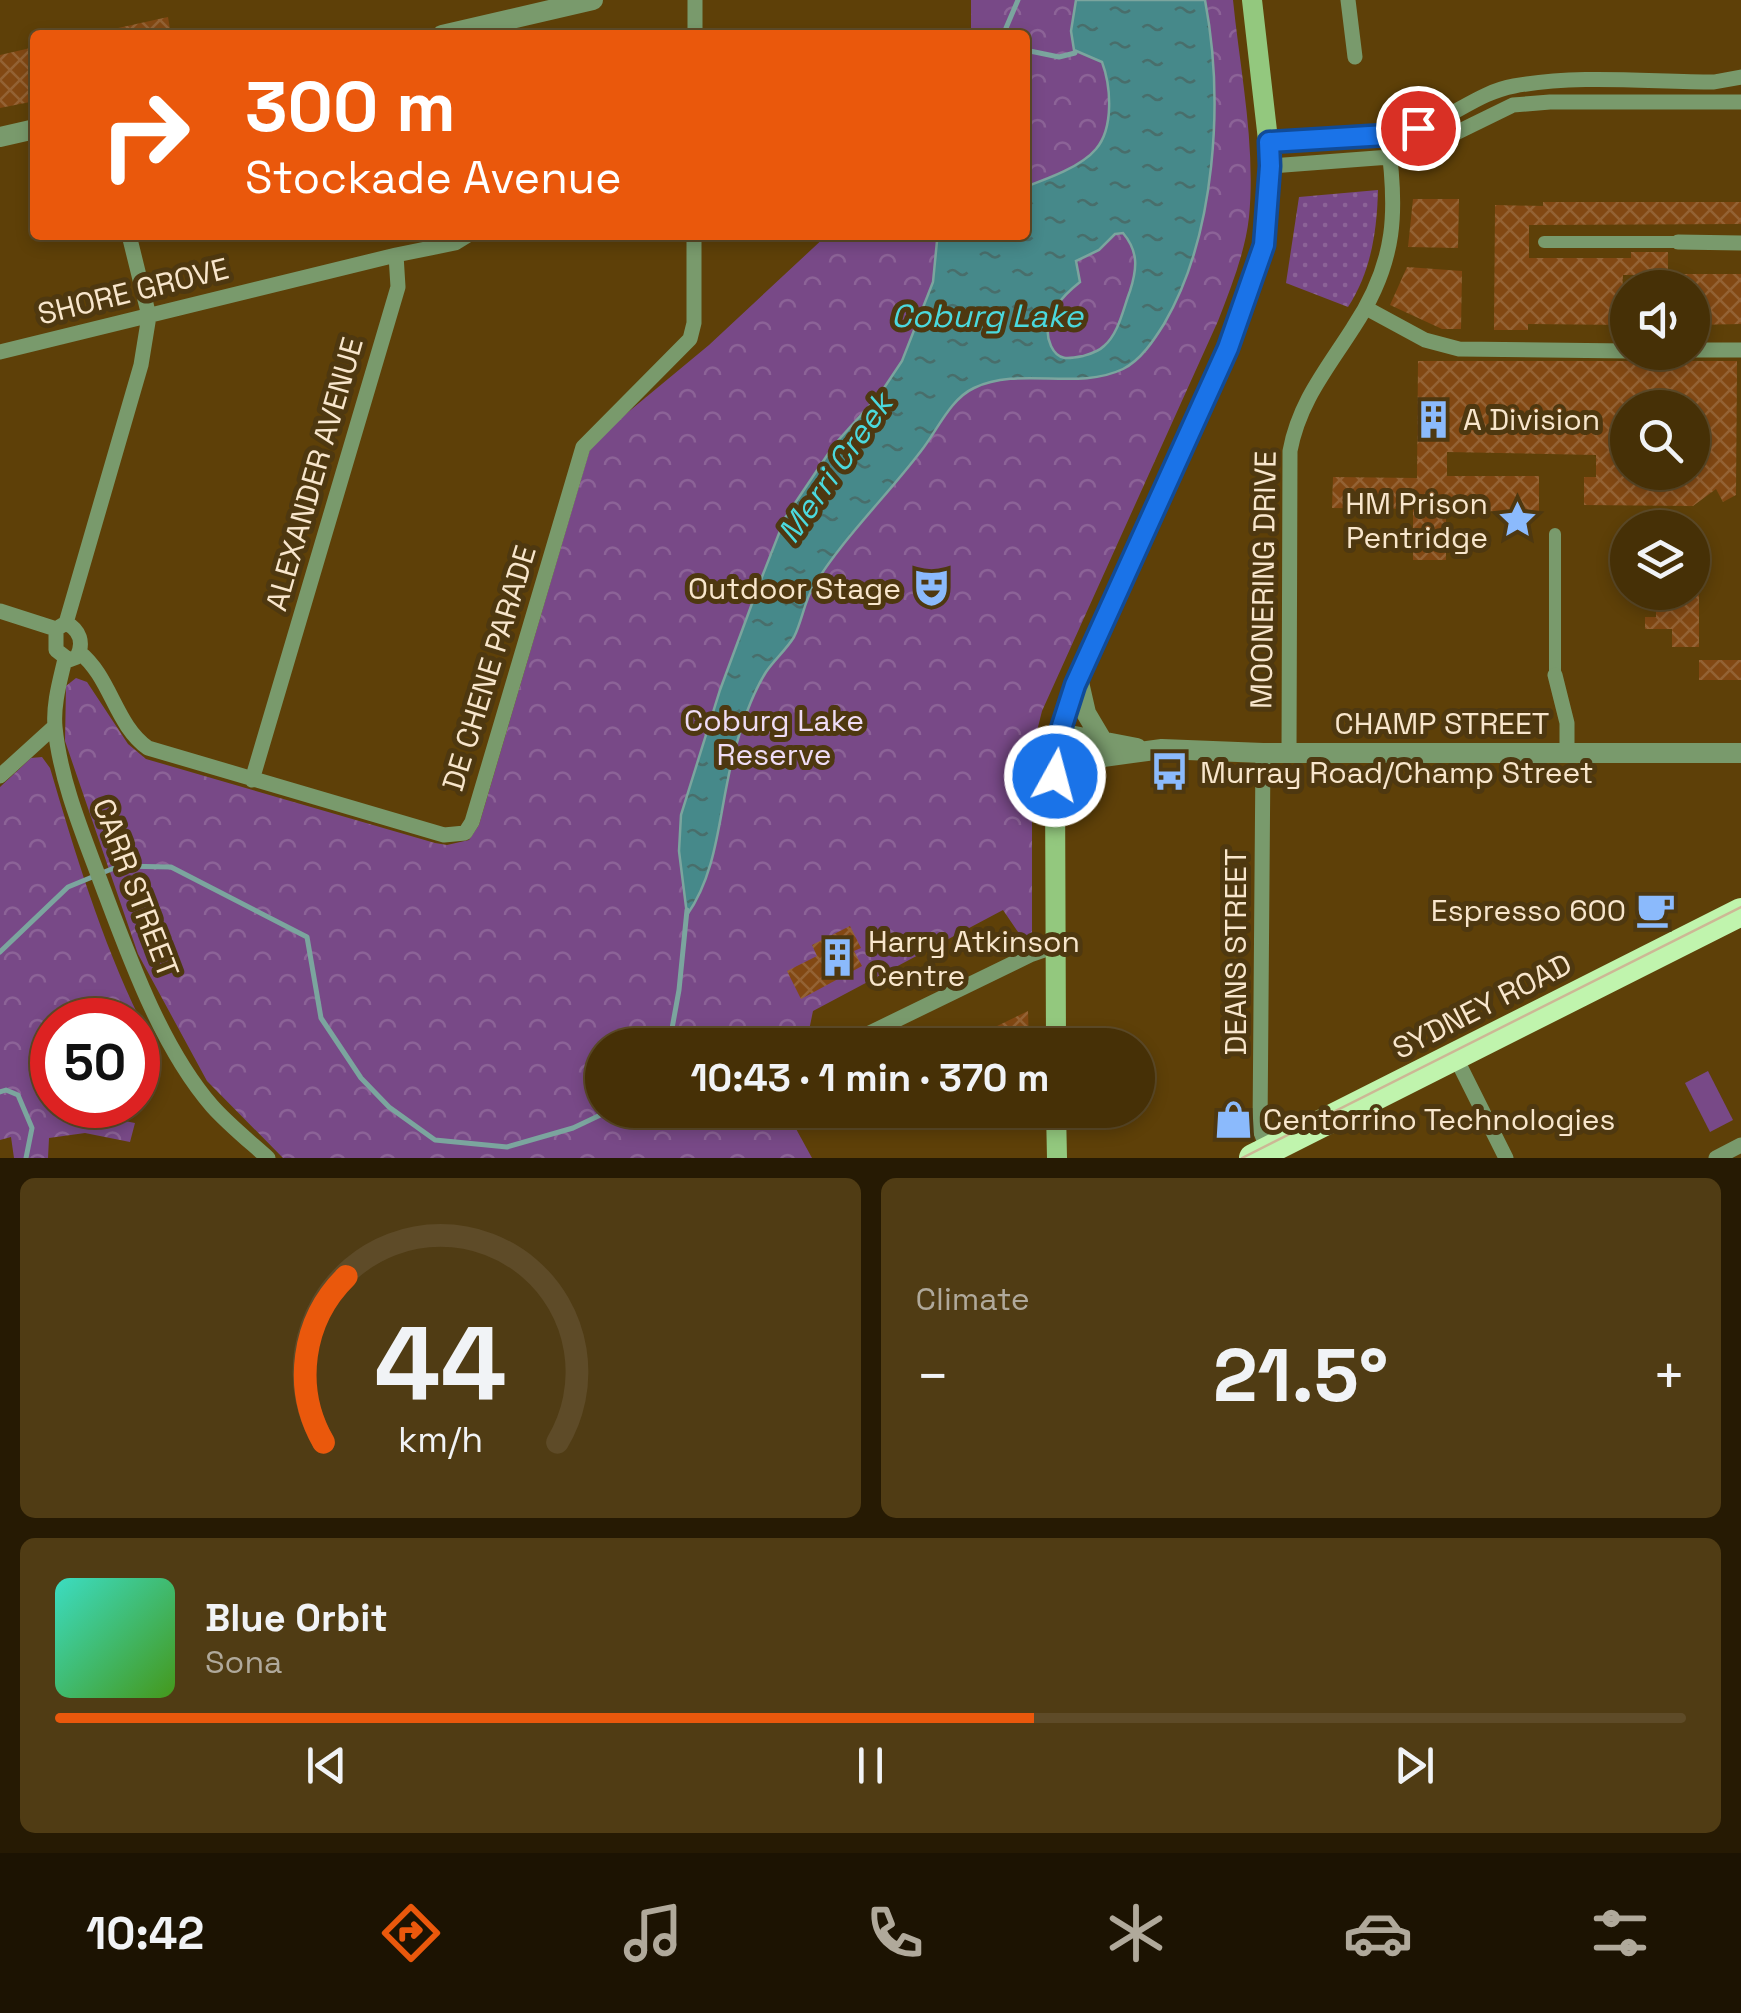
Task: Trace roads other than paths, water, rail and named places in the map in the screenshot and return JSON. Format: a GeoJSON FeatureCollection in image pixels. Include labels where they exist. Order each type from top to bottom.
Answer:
{"type":"FeatureCollection","features":[{"type":"Feature","properties":{"kind":"highway","name":"SYDNEY ROAD"},"geometry":{"type":"LineString","coordinates":[[1260,1154],[1741,912]]}},
{"type":"Feature","properties":{"kind":"main road"},"geometry":{"type":"LineString","coordinates":[[1056,1028],[1060,732],[1078,678],[1228,348],[1264,245],[1269,142],[1252,0]]}},
{"type":"Feature","properties":{"kind":"main road"},"geometry":{"type":"LineString","coordinates":[[1056,1128],[1057,1158]]}},
{"type":"Feature","properties":{"kind":"street"},"geometry":{"type":"LineString","coordinates":[[484,30],[593,0]]}},
{"type":"Feature","properties":{"kind":"street"},"geometry":{"type":"LineString","coordinates":[[695,0],[695,30]]}},
{"type":"Feature","properties":{"kind":"street"},"geometry":{"type":"LineString","coordinates":[[1348,0],[1355,58]]}},
{"type":"Feature","properties":{"kind":"street"},"geometry":{"type":"LineString","coordinates":[[1269,142],[1386,135],[1446,118],[1480,98],[1513,86],[1551,81],[1714,82],[1741,77]]}},
{"type":"Feature","properties":{"kind":"street"},"geometry":{"type":"LineString","coordinates":[[1270,166],[1390,158],[1423,148],[1513,106],[1741,97]]}},
{"type":"Feature","properties":{"kind":"street"},"geometry":{"type":"LineString","coordinates":[[0,137],[30,130]]}},
{"type":"Feature","properties":{"kind":"street","name":"MOONERING DRIVE"},"geometry":{"type":"LineString","coordinates":[[1289,753],[1290,452],[1293,433],[1308,397],[1366,308],[1389,252],[1395,200],[1386,135]]}},
{"type":"Feature","properties":{"kind":"street"},"geometry":{"type":"LineString","coordinates":[[0,611],[61,626],[79,636],[72,656],[56,650],[61,626],[141,364],[149,316],[130,240]]}},
{"type":"Feature","properties":{"kind":"street"},"geometry":{"type":"LineString","coordinates":[[396,255],[460,240]]}},
{"type":"Feature","properties":{"kind":"street","name":"DE CHENE PARADE"},"geometry":{"type":"LineString","coordinates":[[72,656],[92,662],[135,739],[148,748],[444,835],[466,832],[583,447],[690,340],[694,323],[694,240]]}},
{"type":"Feature","properties":{"kind":"street"},"geometry":{"type":"LineString","coordinates":[[1544,242],[1741,243]]}},
{"type":"Feature","properties":{"kind":"street","name":"SHORE GROVE"},"geometry":{"type":"LineString","coordinates":[[0,352],[396,255]]}},
{"type":"Feature","properties":{"kind":"street","name":"ALEXANDER AVENUE"},"geometry":{"type":"LineString","coordinates":[[252,780],[398,287],[396,255]]}},
{"type":"Feature","properties":{"kind":"street"},"geometry":{"type":"LineString","coordinates":[[1366,308],[1425,340],[1457,349],[1610,350]]}},
{"type":"Feature","properties":{"kind":"street"},"geometry":{"type":"LineString","coordinates":[[1710,350],[1741,350]]}},
{"type":"Feature","properties":{"kind":"street"},"geometry":{"type":"LineString","coordinates":[[1555,534],[1555,675],[1567,724],[1567,753]]}},
{"type":"Feature","properties":{"kind":"street","name":"CARR STREET"},"geometry":{"type":"LineString","coordinates":[[72,656],[56,698],[55,726],[82,832],[117,924],[170,1042],[211,1105],[268,1158]]}},
{"type":"Feature","properties":{"kind":"street"},"geometry":{"type":"LineString","coordinates":[[1078,678],[1086,713],[1102,740]]}},
{"type":"Feature","properties":{"kind":"street"},"geometry":{"type":"LineString","coordinates":[[0,776],[55,726]]}},
{"type":"Feature","properties":{"kind":"street","name":"CHAMP STREET"},"geometry":{"type":"LineString","coordinates":[[1060,732],[1143,750]]}},
{"type":"Feature","properties":{"kind":"street","name":"CHAMP STREET"},"geometry":{"type":"LineString","coordinates":[[1057,757],[1103,757],[1143,750],[1741,753]]}},
{"type":"Feature","properties":{"kind":"street","name":"DEANS STREET"},"geometry":{"type":"LineString","coordinates":[[1260,1154],[1264,753]]}},
{"type":"Feature","properties":{"kind":"street"},"geometry":{"type":"LineString","coordinates":[[880,1028],[1056,946]]}},
{"type":"Feature","properties":{"kind":"street"},"geometry":{"type":"LineString","coordinates":[[1455,1056],[1506,1158]]}},
{"type":"Feature","properties":{"kind":"street"},"geometry":{"type":"LineString","coordinates":[[1716,1158],[1741,1145]]}},
{"type":"Feature","properties":{"kind":"water","name":"Coburg Lake"},"geometry":{"type":"Polygon","coordinates":[[[1076,0],[1205,0],[1214,80],[1211,166],[1195,250],[1181,289],[1151,343],[1123,369],[1087,378],[992,382],[965,393],[951,407],[921,451],[825,569],[810,593],[794,637],[761,681],[736,747],[706,879],[687,915],[679,851],[681,815],[720,690],[785,518],[834,445],[880,394],[902,361],[933,282],[938,240],[1030,240],[1030,185],[1082,161],[1102,140],[1109,95],[1102,62],[1074,50],[1071,31],[1076,0]],[[1123,233],[1115,234],[1099,250],[1076,261],[1080,282],[1059,302],[1048,327],[1051,346],[1060,357],[1083,356],[1109,341],[1130,291],[1135,268],[1132,247],[1123,233]]]}},
{"type":"Feature","properties":{"kind":"waterway"},"geometry":{"type":"LineString","coordinates":[[1007,30],[1018,0]]}},
{"type":"Feature","properties":{"kind":"waterway"},"geometry":{"type":"LineString","coordinates":[[1030,51],[1059,57],[1075,53]]}},
{"type":"Feature","properties":{"kind":"waterway","name":"Merri Creek"},"geometry":{"type":"LineString","coordinates":[[0,952],[68,887],[119,866],[171,867],[307,937],[321,1018],[361,1078],[389,1107],[435,1140],[507,1147],[585,1122]]}},
{"type":"Feature","properties":{"kind":"waterway","name":"Merri Creek"},"geometry":{"type":"LineString","coordinates":[[672,1028],[687,910]]}},
{"type":"Feature","properties":{"kind":"waterway"},"geometry":{"type":"LineString","coordinates":[[0,1092],[18,1095],[32,1128],[26,1158]]}},
{"type":"Feature","properties":{"kind":"tram line"},"geometry":{"type":"LineString","coordinates":[[1242,1158],[1741,907]]}},
{"type":"Feature","properties":{"kind":"place","name":"A Division"},"geometry":{"type":"Point","coordinates":[1433,419]}},
{"type":"Feature","properties":{"kind":"place","name":"HM Prison Pentridge"},"geometry":{"type":"Point","coordinates":[1518,520]}},
{"type":"Feature","properties":{"kind":"place","name":"Outdoor Stage"},"geometry":{"type":"Point","coordinates":[931,588]}},
{"type":"Feature","properties":{"kind":"place","name":"Murray Road/Champ Street"},"geometry":{"type":"Point","coordinates":[1170,772]}},
{"type":"Feature","properties":{"kind":"place","name":"Espresso 600"},"geometry":{"type":"Point","coordinates":[1656,910]}},
{"type":"Feature","properties":{"kind":"place","name":"Harry Atkinson Centre"},"geometry":{"type":"Point","coordinates":[838,958]}},
{"type":"Feature","properties":{"kind":"place","name":"Centorrino Technologies"},"geometry":{"type":"Point","coordinates":[1233,1119]}},
{"type":"Feature","properties":{"kind":"park label","name":"Coburg Lake Reserve"},"geometry":{"type":"Point","coordinates":[774,737]}}]}
